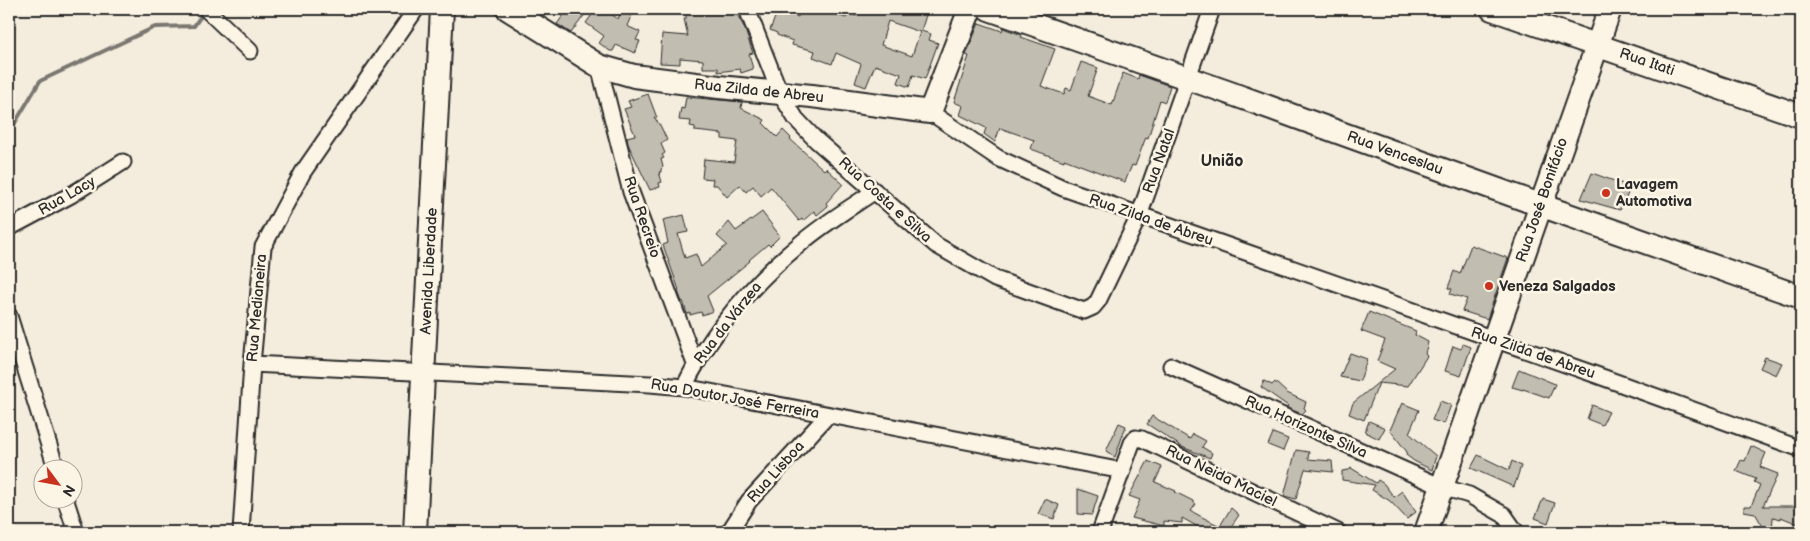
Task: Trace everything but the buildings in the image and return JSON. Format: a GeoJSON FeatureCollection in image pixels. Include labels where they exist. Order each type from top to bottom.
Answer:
{"type":"FeatureCollection","features":[{"type":"Feature","properties":{"kind":"street"},"geometry":{"type":"LineString","coordinates":[[206,9],[250,51]]}},
{"type":"Feature","properties":{"kind":"street","name":"Rua Medianeira"},"geometry":{"type":"LineString","coordinates":[[241,532],[252,364],[263,247],[303,172],[416,9]]}},
{"type":"Feature","properties":{"kind":"street","name":"Avenida Liberdade"},"geometry":{"type":"LineString","coordinates":[[415,532],[442,9]]}},
{"type":"Feature","properties":{"kind":"street","name":"Rua Zilda de Abreu"},"geometry":{"type":"LineString","coordinates":[[508,9],[599,66],[634,76],[812,96],[930,112],[998,158],[1063,188],[1801,449]]}},
{"type":"Feature","properties":{"kind":"street","name":"Rua Costa e Silva"},"geometry":{"type":"LineString","coordinates":[[747,9],[780,93],[796,119],[816,140],[936,245],[995,279],[1084,311],[1093,307]]}},
{"type":"Feature","properties":{"kind":"street"},"geometry":{"type":"LineString","coordinates":[[930,112],[970,9]]}},
{"type":"Feature","properties":{"kind":"street","name":"Rua Venceslau"},"geometry":{"type":"LineString","coordinates":[[989,9],[1801,297]]}},
{"type":"Feature","properties":{"kind":"street","name":"Rua Natal"},"geometry":{"type":"LineString","coordinates":[[1093,307],[1098,301],[1139,216],[1212,9]]}},
{"type":"Feature","properties":{"kind":"street","name":"Rua Itati"},"geometry":{"type":"LineString","coordinates":[[1492,9],[1801,116]]}},
{"type":"Feature","properties":{"kind":"street","name":"Rua José Bonifácio"},"geometry":{"type":"LineString","coordinates":[[1426,532],[1610,9]]}},
{"type":"Feature","properties":{"kind":"street","name":"Rua Recreio"},"geometry":{"type":"LineString","coordinates":[[599,66],[631,192],[695,364]]}},
{"type":"Feature","properties":{"kind":"street","name":"Rua Lacy"},"geometry":{"type":"LineString","coordinates":[[9,228],[71,195],[124,162]]}},
{"type":"Feature","properties":{"kind":"street","name":"Rua da Várzea"},"geometry":{"type":"LineString","coordinates":[[684,387],[707,344],[754,286],[800,243],[875,191]]}},
{"type":"Feature","properties":{"kind":"street"},"geometry":{"type":"LineString","coordinates":[[9,316],[53,458]]}},
{"type":"Feature","properties":{"kind":"street","name":"Rua Doutor José Ferreira"},"geometry":{"type":"LineString","coordinates":[[252,364],[684,387],[1123,471]]}},
{"type":"Feature","properties":{"kind":"street","name":"Rua Horizonte Silva"},"geometry":{"type":"LineString","coordinates":[[1171,366],[1442,488],[1469,495],[1504,515],[1516,532]]}},
{"type":"Feature","properties":{"kind":"street","name":"Rua Lisboa"},"geometry":{"type":"LineString","coordinates":[[729,532],[749,501],[828,415]]}},
{"type":"Feature","properties":{"kind":"street","name":"Rua Neida Maciel"},"geometry":{"type":"LineString","coordinates":[[1123,471],[1132,443],[1136,438],[1142,439],[1338,532]]}},
{"type":"Feature","properties":{"kind":"street"},"geometry":{"type":"LineString","coordinates":[[1100,532],[1123,471]]}},
{"type":"Feature","properties":{"kind":"street"},"geometry":{"type":"LineString","coordinates":[[68,508],[76,532]]}},
{"type":"Feature","properties":{"kind":"waterway"},"geometry":{"type":"LineString","coordinates":[[9,133],[40,81],[155,27],[194,26],[203,13]]}},
{"type":"Feature","properties":{"kind":"place","name":"Lavagem Automotiva"},"geometry":{"type":"Point","coordinates":[1606,193]}},
{"type":"Feature","properties":{"kind":"place","name":"Veneza Salgados"},"geometry":{"type":"Point","coordinates":[1489,286]}},
{"type":"Feature","properties":{"kind":"district","name":"União"},"geometry":{"type":"Point","coordinates":[1222,161]}}]}
